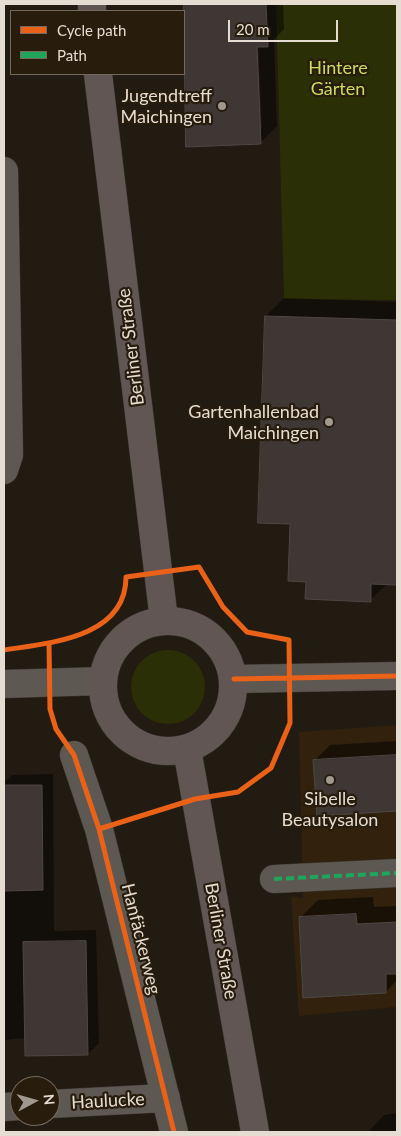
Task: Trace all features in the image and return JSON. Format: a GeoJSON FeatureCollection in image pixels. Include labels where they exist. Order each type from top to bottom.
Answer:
{"type":"FeatureCollection","features":[{"type":"Feature","properties":{"kind":"main road","name":"Berliner Straße"},"geometry":{"type":"LineString","coordinates":[[98,75],[164,620]]}},
{"type":"Feature","properties":{"kind":"main road"},"geometry":{"type":"LineString","coordinates":[[164,620],[184,622],[203,630],[218,643],[229,660],[234,679],[230,706],[217,730],[203,742],[186,749],[159,750],[145,747],[127,737],[113,722],[105,702],[103,681],[108,658],[122,639],[141,626],[164,620]]}},
{"type":"Feature","properties":{"kind":"main road","name":"Berliner Straße"},"geometry":{"type":"LineString","coordinates":[[186,749],[255,1132]]}},
{"type":"Feature","properties":{"kind":"street"},"geometry":{"type":"LineString","coordinates":[[4,171],[8,454],[4,470]]}},
{"type":"Feature","properties":{"kind":"street"},"geometry":{"type":"LineString","coordinates":[[234,679],[397,676]]}},
{"type":"Feature","properties":{"kind":"street"},"geometry":{"type":"LineString","coordinates":[[4,684],[103,681]]}},
{"type":"Feature","properties":{"kind":"street","name":"Hanfäckerweg"},"geometry":{"type":"LineString","coordinates":[[74,755],[99,829],[174,1132]]}},
{"type":"Feature","properties":{"kind":"street"},"geometry":{"type":"LineString","coordinates":[[274,879],[397,873]]}},
{"type":"Feature","properties":{"kind":"street","name":"Haulucke"},"geometry":{"type":"LineString","coordinates":[[60,1103],[166,1098]]}},
{"type":"Feature","properties":{"kind":"shaded area"},"geometry":{"type":"Polygon","coordinates":[[[397,725],[397,1007],[299,1016],[291,896],[303,898],[299,732],[397,725]]]}},
{"type":"Feature","properties":{"kind":"green space","name":"Hintere Gärten"},"geometry":{"type":"Polygon","coordinates":[[[276,4],[397,4],[397,300],[284,299],[276,4]]]}},
{"type":"Feature","properties":{"kind":"green space"},"geometry":{"type":"Polygon","coordinates":[[[168,650],[182,653],[194,661],[202,673],[205,687],[202,701],[194,713],[182,721],[168,724],[154,721],[142,713],[134,701],[131,687],[134,673],[142,661],[154,653],[168,650]]]}},
{"type":"Feature","properties":{"kind":"building","name":"Jugendtreff Maichingen"},"geometry":{"type":"Polygon","coordinates":[[[184,4],[266,4],[268,47],[257,47],[261,144],[186,147],[184,4]]]}},
{"type":"Feature","properties":{"kind":"building","name":"Gartenhallenbad Maichingen"},"geometry":{"type":"Polygon","coordinates":[[[265,316],[397,320],[397,585],[371,584],[371,602],[305,599],[306,582],[288,581],[290,524],[258,523],[265,316]]]}},
{"type":"Feature","properties":{"kind":"building"},"geometry":{"type":"Polygon","coordinates":[[[397,755],[397,811],[317,816],[313,760],[397,755]]]}},
{"type":"Feature","properties":{"kind":"building"},"geometry":{"type":"Polygon","coordinates":[[[4,785],[42,785],[43,890],[4,891],[4,785]]]}},
{"type":"Feature","properties":{"kind":"building"},"geometry":{"type":"Polygon","coordinates":[[[356,914],[357,924],[397,922],[397,974],[386,974],[386,993],[303,998],[299,917],[356,914]]]}},
{"type":"Feature","properties":{"kind":"building"},"geometry":{"type":"Polygon","coordinates":[[[86,941],[88,1055],[25,1056],[23,942],[86,941]]]}},
{"type":"Feature","properties":{"kind":"marked path"},"geometry":{"type":"LineString","coordinates":[[274,879],[397,873]]}},
{"type":"Feature","properties":{"kind":"cycle path"},"geometry":{"type":"LineString","coordinates":[[4,650],[62,640],[82,634],[99,625],[113,613],[123,597],[126,577],[199,567],[223,607],[247,632],[289,640],[290,723],[271,768],[238,792],[195,799],[99,829]]}},
{"type":"Feature","properties":{"kind":"cycle path"},"geometry":{"type":"LineString","coordinates":[[49,643],[50,709],[56,729],[74,755],[99,829],[174,1132]]}},
{"type":"Feature","properties":{"kind":"cycle path"},"geometry":{"type":"LineString","coordinates":[[234,679],[397,676]]}},
{"type":"Feature","properties":{"kind":"place","name":"Jugendtreff Maichingen"},"geometry":{"type":"Point","coordinates":[222,106]}},
{"type":"Feature","properties":{"kind":"place","name":"Gartenhallenbad Maichingen"},"geometry":{"type":"Point","coordinates":[329,422]}},
{"type":"Feature","properties":{"kind":"place","name":"Sibelle Beautysalon"},"geometry":{"type":"Point","coordinates":[330,780]}}]}
